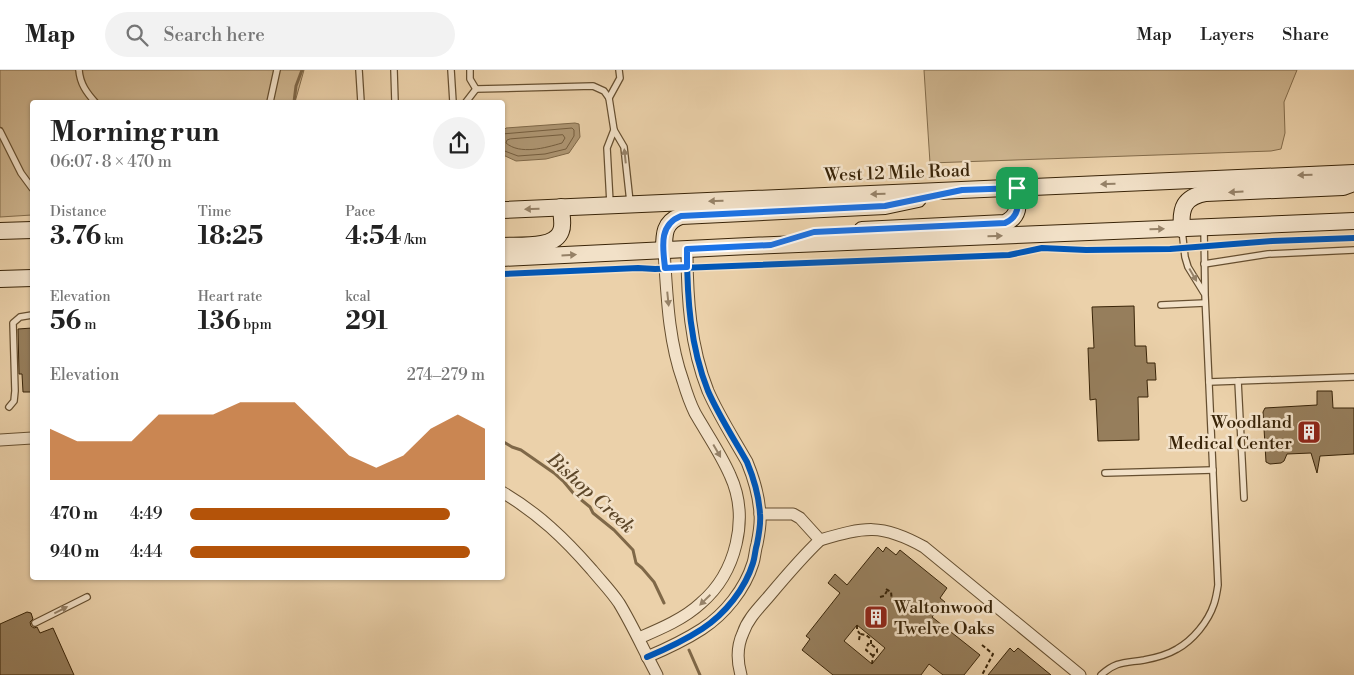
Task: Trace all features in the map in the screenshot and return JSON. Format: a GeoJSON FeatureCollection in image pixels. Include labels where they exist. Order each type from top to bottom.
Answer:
{"type":"FeatureCollection","features":[{"type":"Feature","properties":{"kind":"main road","name":"West 12 Mile Road"},"geometry":{"type":"LineString","coordinates":[[505,210],[1354,173]]}},
{"type":"Feature","properties":{"kind":"main road"},"geometry":{"type":"LineString","coordinates":[[1182,228],[1181,216],[1184,206],[1199,194],[1343,187],[1354,183]]}},
{"type":"Feature","properties":{"kind":"main road"},"geometry":{"type":"LineString","coordinates":[[771,245],[814,232],[1005,223],[1010,221],[1017,212],[1017,188]]}},
{"type":"Feature","properties":{"kind":"main road"},"geometry":{"type":"LineString","coordinates":[[664,250],[664,237],[667,226],[671,221],[681,216],[885,206],[962,190]]}},
{"type":"Feature","properties":{"kind":"main road"},"geometry":{"type":"LineString","coordinates":[[505,246],[543,244],[558,238],[562,228],[561,207]]}},
{"type":"Feature","properties":{"kind":"main road"},"geometry":{"type":"LineString","coordinates":[[505,258],[1354,221]]}},
{"type":"Feature","properties":{"kind":"main road"},"geometry":{"type":"LineString","coordinates":[[0,232],[30,230]]}},
{"type":"Feature","properties":{"kind":"main road"},"geometry":{"type":"LineString","coordinates":[[0,279],[30,278]]}},
{"type":"Feature","properties":{"kind":"street"},"geometry":{"type":"LineString","coordinates":[[648,657],[704,628],[728,606],[742,587],[753,563],[760,527],[755,481],[748,462],[708,391],[697,358],[692,338],[687,249]]}},
{"type":"Feature","properties":{"kind":"street"},"geometry":{"type":"LineString","coordinates":[[639,638],[689,613],[710,595],[730,565],[738,533],[739,516],[734,485],[694,410],[678,364],[672,338],[664,250]]}},
{"type":"Feature","properties":{"kind":"street"},"geometry":{"type":"LineString","coordinates":[[0,440],[30,438]]}},
{"type":"Feature","properties":{"kind":"street"},"geometry":{"type":"LineString","coordinates":[[505,494],[540,517],[560,534],[610,592],[619,603],[639,638],[656,675]]}},
{"type":"Feature","properties":{"kind":"street"},"geometry":{"type":"LineString","coordinates":[[760,514],[793,514],[800,518],[820,540]]}},
{"type":"Feature","properties":{"kind":"street"},"geometry":{"type":"LineString","coordinates":[[741,675],[738,666],[739,648],[750,618],[802,557],[820,540],[857,530],[879,528],[906,536],[924,547],[1080,675]]}},
{"type":"Feature","properties":{"kind":"lane"},"geometry":{"type":"LineString","coordinates":[[79,70],[79,77],[83,87],[93,100]]}},
{"type":"Feature","properties":{"kind":"lane"},"geometry":{"type":"LineString","coordinates":[[270,100],[277,70]]}},
{"type":"Feature","properties":{"kind":"lane"},"geometry":{"type":"LineString","coordinates":[[359,70],[361,100]]}},
{"type":"Feature","properties":{"kind":"lane"},"geometry":{"type":"LineString","coordinates":[[394,70],[395,100]]}},
{"type":"Feature","properties":{"kind":"lane"},"geometry":{"type":"LineString","coordinates":[[451,70],[453,100]]}},
{"type":"Feature","properties":{"kind":"lane"},"geometry":{"type":"LineString","coordinates":[[470,70],[470,79],[476,89]]}},
{"type":"Feature","properties":{"kind":"lane"},"geometry":{"type":"LineString","coordinates":[[609,98],[620,78],[619,70]]}},
{"type":"Feature","properties":{"kind":"lane"},"geometry":{"type":"LineString","coordinates":[[476,89],[593,86],[604,92],[609,98],[614,130],[624,147],[630,204]]}},
{"type":"Feature","properties":{"kind":"lane"},"geometry":{"type":"LineString","coordinates":[[468,100],[476,89]]}},
{"type":"Feature","properties":{"kind":"lane"},"geometry":{"type":"LineString","coordinates":[[610,205],[607,148],[614,130]]}},
{"type":"Feature","properties":{"kind":"lane"},"geometry":{"type":"LineString","coordinates":[[0,131],[21,173],[30,185]]}},
{"type":"Feature","properties":{"kind":"lane"},"geometry":{"type":"LineString","coordinates":[[1101,675],[1108,668],[1118,663],[1158,657],[1177,650],[1190,640],[1204,623],[1214,605],[1218,585],[1205,304],[1204,227]]}},
{"type":"Feature","properties":{"kind":"lane"},"geometry":{"type":"LineString","coordinates":[[1182,228],[1184,253],[1188,266],[1205,295]]}},
{"type":"Feature","properties":{"kind":"lane"},"geometry":{"type":"LineString","coordinates":[[1204,264],[1268,254],[1354,250]]}},
{"type":"Feature","properties":{"kind":"lane"},"geometry":{"type":"LineString","coordinates":[[1161,305],[1205,304]]}},
{"type":"Feature","properties":{"kind":"lane"},"geometry":{"type":"LineString","coordinates":[[9,407],[14,400],[16,391],[13,323],[20,317],[30,315]]}},
{"type":"Feature","properties":{"kind":"lane"},"geometry":{"type":"LineString","coordinates":[[1209,382],[1354,377]]}},
{"type":"Feature","properties":{"kind":"lane"},"geometry":{"type":"LineString","coordinates":[[1238,381],[1244,498]]}},
{"type":"Feature","properties":{"kind":"lane"},"geometry":{"type":"LineString","coordinates":[[1105,474],[1213,470]]}},
{"type":"Feature","properties":{"kind":"lane"},"geometry":{"type":"LineString","coordinates":[[35,623],[87,597]]}},
{"type":"Feature","properties":{"kind":"path"},"geometry":{"type":"LineString","coordinates":[[880,597],[884,596],[887,590],[892,592],[892,601],[900,606]]}},
{"type":"Feature","properties":{"kind":"path"},"geometry":{"type":"LineString","coordinates":[[896,602],[903,602]]}},
{"type":"Feature","properties":{"kind":"path"},"geometry":{"type":"LineString","coordinates":[[857,625],[857,630],[860,634],[859,640]]}},
{"type":"Feature","properties":{"kind":"path"},"geometry":{"type":"LineString","coordinates":[[860,634],[866,635],[871,639],[871,644],[877,649],[873,656],[872,664]]}},
{"type":"Feature","properties":{"kind":"path"},"geometry":{"type":"LineString","coordinates":[[871,644],[868,644],[866,650],[873,656]]}},
{"type":"Feature","properties":{"kind":"path"},"geometry":{"type":"LineString","coordinates":[[982,645],[993,654],[982,675]]}},
{"type":"Feature","properties":{"kind":"shaded area"},"geometry":{"type":"Polygon","coordinates":[[[0,70],[304,70],[296,100],[30,100],[30,215],[0,217],[0,70]]]}},
{"type":"Feature","properties":{"kind":"shaded area"},"geometry":{"type":"Polygon","coordinates":[[[924,70],[1297,70],[1284,102],[1285,133],[1281,149],[1271,151],[930,163],[924,70]]]}},
{"type":"Feature","properties":{"kind":"water"},"geometry":{"type":"Polygon","coordinates":[[[575,123],[579,124],[580,137],[569,153],[546,159],[516,161],[505,156],[506,128],[575,123]]]}},
{"type":"Feature","properties":{"kind":"building"},"geometry":{"type":"Polygon","coordinates":[[[1134,306],[1135,346],[1146,346],[1147,363],[1155,363],[1156,380],[1147,380],[1148,397],[1138,397],[1139,440],[1098,441],[1096,399],[1090,400],[1088,348],[1094,348],[1092,307],[1134,306]]]}},
{"type":"Feature","properties":{"kind":"building"},"geometry":{"type":"Polygon","coordinates":[[[30,328],[30,392],[23,392],[22,374],[19,374],[18,329],[30,328]]]}},
{"type":"Feature","properties":{"kind":"building","name":"Woodland Medical Center"},"geometry":{"type":"Polygon","coordinates":[[[1317,391],[1332,391],[1333,408],[1354,408],[1354,454],[1320,456],[1317,473],[1311,453],[1287,454],[1281,463],[1270,464],[1266,462],[1263,412],[1265,408],[1317,405],[1317,391]]]}},
{"type":"Feature","properties":{"kind":"building","name":"Waltonwood Twelve Oaks"},"geometry":{"type":"Polygon","coordinates":[[[878,547],[883,552],[886,547],[896,555],[900,550],[947,588],[940,598],[945,602],[932,617],[980,655],[964,675],[943,675],[929,664],[921,675],[833,675],[802,650],[810,639],[806,636],[840,593],[828,583],[835,574],[847,585],[878,547]],[[857,625],[844,641],[872,664],[885,648],[857,625]]]}},
{"type":"Feature","properties":{"kind":"building"},"geometry":{"type":"Polygon","coordinates":[[[27,612],[31,613],[33,619],[30,622],[31,626],[37,627],[40,633],[53,628],[74,675],[0,675],[0,624],[27,612]]]}},
{"type":"Feature","properties":{"kind":"building","name":"Waltonwood Twelve Oaks"},"geometry":{"type":"Polygon","coordinates":[[[1010,648],[1014,652],[1018,648],[1051,675],[988,675],[1010,648]]]}},
{"type":"Feature","properties":{"kind":"waterway"},"geometry":{"type":"LineString","coordinates":[[294,100],[296,86],[302,70]]}},
{"type":"Feature","properties":{"kind":"waterway","name":"Bishop Creek"},"geometry":{"type":"LineString","coordinates":[[505,443],[521,450],[554,473],[574,494],[590,507],[593,513],[614,530],[633,550],[636,563],[654,582],[664,603]]}},
{"type":"Feature","properties":{"kind":"waterway","name":"Bishop Creek"},"geometry":{"type":"LineString","coordinates":[[689,650],[700,675]]}},
{"type":"Feature","properties":{"kind":"cycle path"},"geometry":{"type":"LineString","coordinates":[[505,274],[1009,255],[1042,248],[1086,250],[1170,249],[1272,241],[1354,238]]}},
{"type":"Feature","properties":{"kind":"cycle path"},"geometry":{"type":"LineString","coordinates":[[647,657],[696,633],[719,616],[733,600],[745,582],[754,561],[760,525],[759,501],[750,468],[712,400],[697,357],[689,303],[687,249]]}},
{"type":"Feature","properties":{"kind":"place","name":"Woodland Medical Center"},"geometry":{"type":"Point","coordinates":[1309,432]}},
{"type":"Feature","properties":{"kind":"place","name":"Waltonwood Twelve Oaks"},"geometry":{"type":"Point","coordinates":[876,617]}},
{"type":"Feature","properties":{"kind":"route"},"geometry":{"type":"LineString","coordinates":[[1017,188],[1017,212],[1010,221],[1005,223],[814,232],[771,245],[687,249],[687,267],[665,268],[665,231],[671,221],[681,216],[885,206],[962,190],[1017,188]]}}]}
